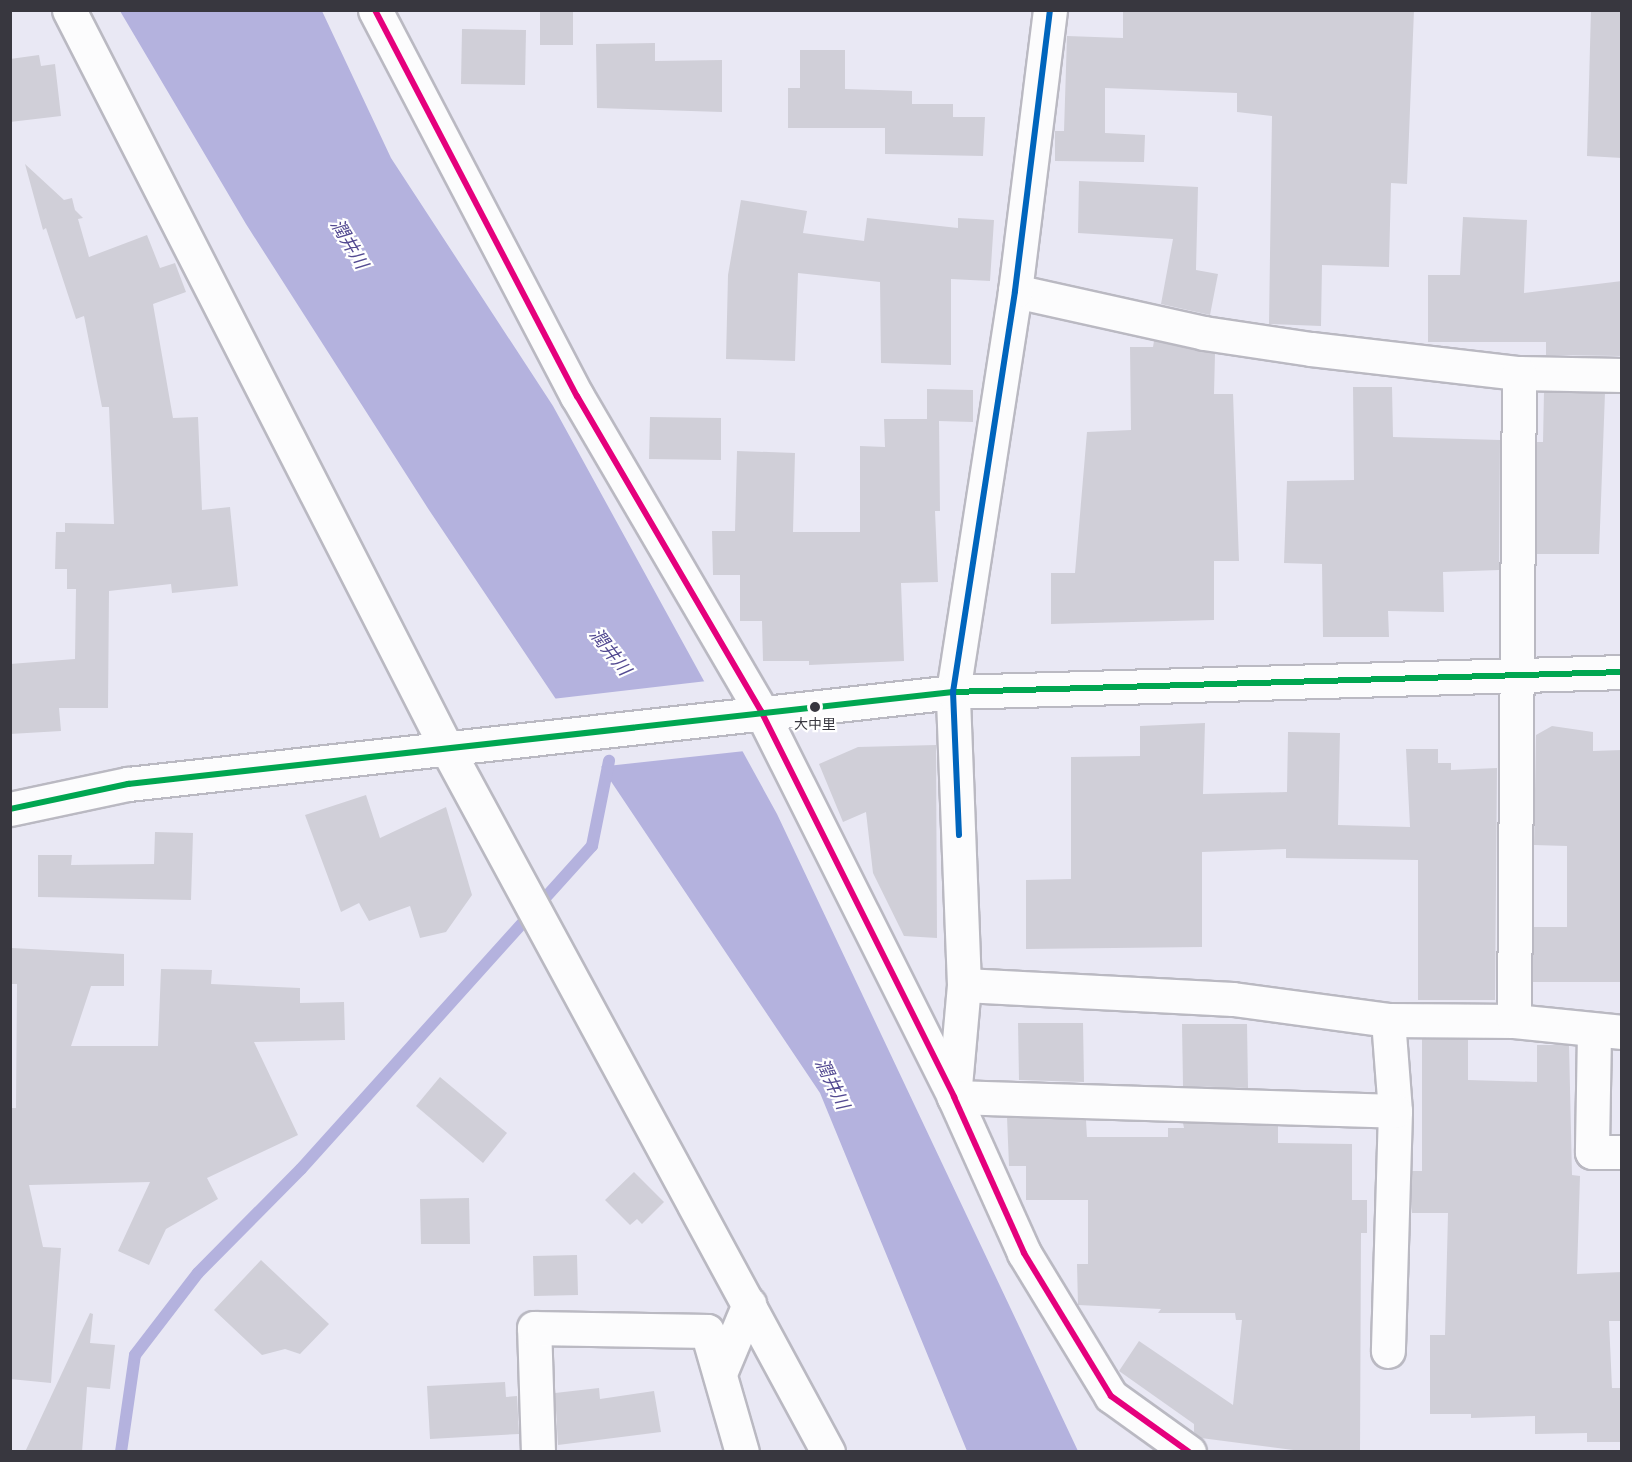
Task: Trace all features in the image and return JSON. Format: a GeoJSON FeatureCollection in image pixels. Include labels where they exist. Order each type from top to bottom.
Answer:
{"type":"FeatureCollection","features":[{"type":"Feature","properties":{"kind":"street"},"geometry":{"type":"LineString","coordinates":[[69,10],[446,747],[828,1452]]}},
{"type":"Feature","properties":{"kind":"street"},"geometry":{"type":"LineString","coordinates":[[375,10],[577,396],[750,712],[954,1097],[1024,1253],[1111,1396],[1190,1452]]}},
{"type":"Feature","properties":{"kind":"street"},"geometry":{"type":"LineString","coordinates":[[954,1097],[964,985],[953,692],[1015,291],[1050,10]]}},
{"type":"Feature","properties":{"kind":"street"},"geometry":{"type":"LineString","coordinates":[[1015,291],[1204,333],[1519,373],[1622,375]]}},
{"type":"Feature","properties":{"kind":"street"},"geometry":{"type":"LineString","coordinates":[[1514,1021],[1519,373]]}},
{"type":"Feature","properties":{"kind":"street"},"geometry":{"type":"LineString","coordinates":[[10,809],[129,784],[750,712],[953,692],[1622,672]]}},
{"type":"Feature","properties":{"kind":"street"},"geometry":{"type":"LineString","coordinates":[[964,985],[1233,999],[1388,1020],[1514,1021],[1608,1032],[1592,1152],[1622,1152]]}},
{"type":"Feature","properties":{"kind":"street"},"geometry":{"type":"LineString","coordinates":[[1388,1020],[1395,1111],[1388,1351]]}},
{"type":"Feature","properties":{"kind":"street"},"geometry":{"type":"LineString","coordinates":[[954,1097],[1395,1111]]}},
{"type":"Feature","properties":{"kind":"street"},"geometry":{"type":"LineString","coordinates":[[721,1371],[749,1304]]}},
{"type":"Feature","properties":{"kind":"street"},"geometry":{"type":"LineString","coordinates":[[538,1452],[534,1328],[707,1331],[721,1371],[742,1452]]}},
{"type":"Feature","properties":{"kind":"water","name":"潤井川"},"geometry":{"type":"Polygon","coordinates":[[[120,11],[322,11],[391,158],[553,406],[777,814],[1078,1451],[967,1451],[820,1093],[429,510],[246,224],[120,11]]]}},
{"type":"Feature","properties":{"kind":"pier"},"geometry":{"type":"Polygon","coordinates":[[[707,681],[745,751],[598,767],[552,699],[707,681]]]}},
{"type":"Feature","properties":{"kind":"building"},"geometry":{"type":"Polygon","coordinates":[[[540,10],[573,10],[573,45],[540,45],[540,10]]]}},
{"type":"Feature","properties":{"kind":"building"},"geometry":{"type":"Polygon","coordinates":[[[1123,10],[1414,10],[1407,184],[1391,183],[1389,267],[1322,265],[1321,326],[1269,324],[1272,116],[1237,112],[1237,93],[1105,88],[1105,133],[1145,135],[1144,162],[1055,161],[1055,131],[1064,131],[1067,36],[1123,38],[1123,10]]]}},
{"type":"Feature","properties":{"kind":"building"},"geometry":{"type":"Polygon","coordinates":[[[1591,10],[1622,10],[1622,158],[1587,156],[1591,10]]]}},
{"type":"Feature","properties":{"kind":"building"},"geometry":{"type":"Polygon","coordinates":[[[462,29],[526,30],[525,85],[461,84],[462,29]]]}},
{"type":"Feature","properties":{"kind":"building"},"geometry":{"type":"Polygon","coordinates":[[[655,43],[655,61],[722,60],[722,112],[597,108],[596,44],[655,43]]]}},
{"type":"Feature","properties":{"kind":"building"},"geometry":{"type":"Polygon","coordinates":[[[800,50],[845,50],[845,89],[912,91],[912,104],[953,104],[953,117],[985,117],[983,156],[885,154],[885,128],[788,128],[788,88],[800,88],[800,50]]]}},
{"type":"Feature","properties":{"kind":"building"},"geometry":{"type":"Polygon","coordinates":[[[39,55],[41,66],[55,64],[61,116],[10,122],[10,59],[39,55]]]}},
{"type":"Feature","properties":{"kind":"building"},"geometry":{"type":"Polygon","coordinates":[[[25,164],[64,200],[72,198],[75,210],[83,218],[78,219],[89,257],[147,235],[160,268],[175,263],[186,292],[153,304],[173,418],[198,417],[202,510],[230,507],[238,586],[172,593],[171,584],[109,591],[108,708],[59,708],[61,731],[10,734],[10,664],[75,659],[76,589],[67,589],[67,569],[55,569],[56,532],[65,532],[65,523],[114,524],[109,407],[102,407],[84,316],[76,319],[46,228],[43,230],[25,164]]]}},
{"type":"Feature","properties":{"kind":"building"},"geometry":{"type":"Polygon","coordinates":[[[1079,181],[1198,187],[1196,270],[1218,274],[1210,315],[1161,304],[1173,239],[1078,233],[1079,181]]]}},
{"type":"Feature","properties":{"kind":"building"},"geometry":{"type":"Polygon","coordinates":[[[741,200],[807,211],[803,233],[864,241],[867,218],[958,228],[958,218],[994,220],[990,281],[951,279],[951,365],[881,363],[880,282],[798,273],[795,361],[726,359],[728,275],[741,200]]]}},
{"type":"Feature","properties":{"kind":"building"},"geometry":{"type":"Polygon","coordinates":[[[1463,217],[1527,220],[1524,293],[1622,281],[1622,356],[1546,355],[1546,342],[1428,342],[1428,275],[1460,275],[1463,217]]]}},
{"type":"Feature","properties":{"kind":"building"},"geometry":{"type":"Polygon","coordinates":[[[1154,341],[1215,354],[1214,394],[1233,394],[1239,561],[1214,561],[1214,620],[1051,624],[1051,573],[1075,573],[1087,432],[1131,430],[1130,347],[1153,347],[1154,341]]]}},
{"type":"Feature","properties":{"kind":"building"},"geometry":{"type":"Polygon","coordinates":[[[1353,387],[1392,387],[1393,437],[1500,440],[1499,570],[1443,572],[1444,612],[1388,611],[1389,637],[1323,637],[1322,564],[1284,563],[1287,481],[1354,480],[1353,387]]]}},
{"type":"Feature","properties":{"kind":"building"},"geometry":{"type":"Polygon","coordinates":[[[927,389],[973,390],[973,422],[939,421],[940,511],[935,511],[938,582],[901,583],[904,661],[809,665],[809,661],[763,661],[762,621],[740,621],[740,575],[713,575],[712,531],[735,531],[737,451],[795,453],[793,532],[860,532],[860,446],[885,447],[884,419],[927,419],[927,389]]]}},
{"type":"Feature","properties":{"kind":"building"},"geometry":{"type":"Polygon","coordinates":[[[1544,392],[1605,393],[1599,554],[1536,554],[1537,442],[1543,442],[1544,392]]]}},
{"type":"Feature","properties":{"kind":"building"},"geometry":{"type":"Polygon","coordinates":[[[650,417],[721,418],[721,460],[649,459],[650,417]]]}},
{"type":"Feature","properties":{"kind":"building"},"geometry":{"type":"Polygon","coordinates":[[[1205,723],[1203,794],[1287,792],[1288,732],[1340,733],[1338,825],[1410,827],[1406,749],[1438,749],[1438,763],[1451,763],[1451,770],[1497,768],[1495,1000],[1418,1000],[1418,860],[1286,858],[1286,849],[1202,852],[1202,947],[1026,949],[1026,880],[1071,879],[1071,757],[1140,756],[1140,726],[1205,723]]]}},
{"type":"Feature","properties":{"kind":"building"},"geometry":{"type":"Polygon","coordinates":[[[1552,726],[1593,732],[1593,751],[1622,750],[1622,982],[1533,982],[1533,927],[1567,927],[1567,846],[1534,845],[1536,735],[1552,726]]]}},
{"type":"Feature","properties":{"kind":"building"},"geometry":{"type":"Polygon","coordinates":[[[936,745],[937,938],[904,936],[873,873],[866,812],[843,822],[819,764],[858,747],[936,745]]]}},
{"type":"Feature","properties":{"kind":"building"},"geometry":{"type":"Polygon","coordinates":[[[366,795],[380,838],[446,807],[472,895],[446,932],[420,938],[410,906],[369,921],[359,903],[341,912],[305,815],[366,795]]]}},
{"type":"Feature","properties":{"kind":"building"},"geometry":{"type":"Polygon","coordinates":[[[155,832],[193,833],[191,900],[38,897],[38,855],[72,855],[71,865],[154,864],[155,832]]]}},
{"type":"Feature","properties":{"kind":"building"},"geometry":{"type":"Polygon","coordinates":[[[12,948],[124,954],[124,986],[91,986],[71,1046],[158,1046],[161,969],[212,970],[211,984],[300,988],[300,1003],[344,1002],[345,1040],[254,1042],[298,1135],[207,1178],[218,1199],[166,1229],[149,1265],[118,1251],[150,1182],[29,1185],[43,1247],[61,1248],[51,1383],[10,1379],[10,1108],[16,1108],[17,984],[12,984],[12,948]]]}},
{"type":"Feature","properties":{"kind":"building"},"geometry":{"type":"Polygon","coordinates":[[[1018,1023],[1083,1023],[1084,1082],[1019,1080],[1018,1023]]]}},
{"type":"Feature","properties":{"kind":"building"},"geometry":{"type":"Polygon","coordinates":[[[1182,1024],[1247,1024],[1248,1088],[1183,1086],[1182,1024]]]}},
{"type":"Feature","properties":{"kind":"building"},"geometry":{"type":"Polygon","coordinates":[[[1422,1039],[1468,1039],[1468,1080],[1537,1082],[1537,1045],[1569,1045],[1572,1175],[1580,1176],[1577,1274],[1622,1272],[1622,1321],[1609,1321],[1612,1388],[1622,1388],[1622,1442],[1587,1442],[1587,1433],[1535,1434],[1535,1416],[1471,1418],[1471,1414],[1430,1414],[1430,1335],[1445,1335],[1448,1213],[1412,1213],[1412,1171],[1422,1171],[1422,1039]]]}},
{"type":"Feature","properties":{"kind":"building"},"geometry":{"type":"Polygon","coordinates":[[[440,1077],[507,1133],[483,1163],[416,1106],[440,1077]]]}},
{"type":"Feature","properties":{"kind":"building"},"geometry":{"type":"Polygon","coordinates":[[[1007,1117],[1086,1120],[1087,1137],[1168,1137],[1168,1128],[1184,1128],[1183,1123],[1278,1126],[1278,1143],[1352,1144],[1352,1200],[1367,1200],[1367,1233],[1361,1233],[1360,1452],[1309,1452],[1201,1438],[1194,1432],[1194,1424],[1119,1371],[1139,1341],[1233,1405],[1242,1320],[1236,1320],[1235,1313],[1158,1313],[1161,1309],[1078,1305],[1077,1264],[1088,1264],[1088,1200],[1026,1200],[1026,1166],[1009,1166],[1007,1117]]]}},
{"type":"Feature","properties":{"kind":"building"},"geometry":{"type":"Polygon","coordinates":[[[634,1172],[664,1202],[642,1224],[637,1219],[630,1225],[605,1200],[634,1172]]]}},
{"type":"Feature","properties":{"kind":"building"},"geometry":{"type":"Polygon","coordinates":[[[469,1198],[470,1244],[421,1244],[420,1199],[469,1198]]]}},
{"type":"Feature","properties":{"kind":"building"},"geometry":{"type":"Polygon","coordinates":[[[577,1255],[578,1295],[534,1296],[533,1256],[577,1255]]]}},
{"type":"Feature","properties":{"kind":"building"},"geometry":{"type":"Polygon","coordinates":[[[261,1260],[329,1324],[300,1354],[285,1349],[262,1355],[214,1310],[261,1260]]]}},
{"type":"Feature","properties":{"kind":"building"},"geometry":{"type":"Polygon","coordinates":[[[90,1313],[93,1314],[90,1343],[115,1345],[110,1389],[87,1387],[82,1452],[25,1452],[90,1313]]]}},
{"type":"Feature","properties":{"kind":"building"},"geometry":{"type":"Polygon","coordinates":[[[505,1382],[506,1397],[517,1396],[519,1434],[430,1439],[427,1386],[505,1382]]]}},
{"type":"Feature","properties":{"kind":"building"},"geometry":{"type":"Polygon","coordinates":[[[599,1388],[600,1399],[654,1391],[661,1432],[558,1445],[555,1393],[599,1388]]]}},
{"type":"Feature","properties":{"kind":"waterway"},"geometry":{"type":"LineString","coordinates":[[121,1452],[135,1355],[198,1273],[301,1169],[592,846],[609,761]]}},
{"type":"Feature","properties":{"kind":"transit line"},"geometry":{"type":"LineString","coordinates":[[375,10],[577,396],[761,711],[954,1097],[1024,1253],[1111,1396],[1189,1452]]}},
{"type":"Feature","properties":{"kind":"transit line"},"geometry":{"type":"LineString","coordinates":[[959,835],[953,692],[1015,291],[1050,10]]}},
{"type":"Feature","properties":{"kind":"transit line"},"geometry":{"type":"LineString","coordinates":[[10,809],[128,784],[953,692],[1622,672]]}},
{"type":"Feature","properties":{"kind":"place","name":"大中里"},"geometry":{"type":"Point","coordinates":[815,707]}}]}
